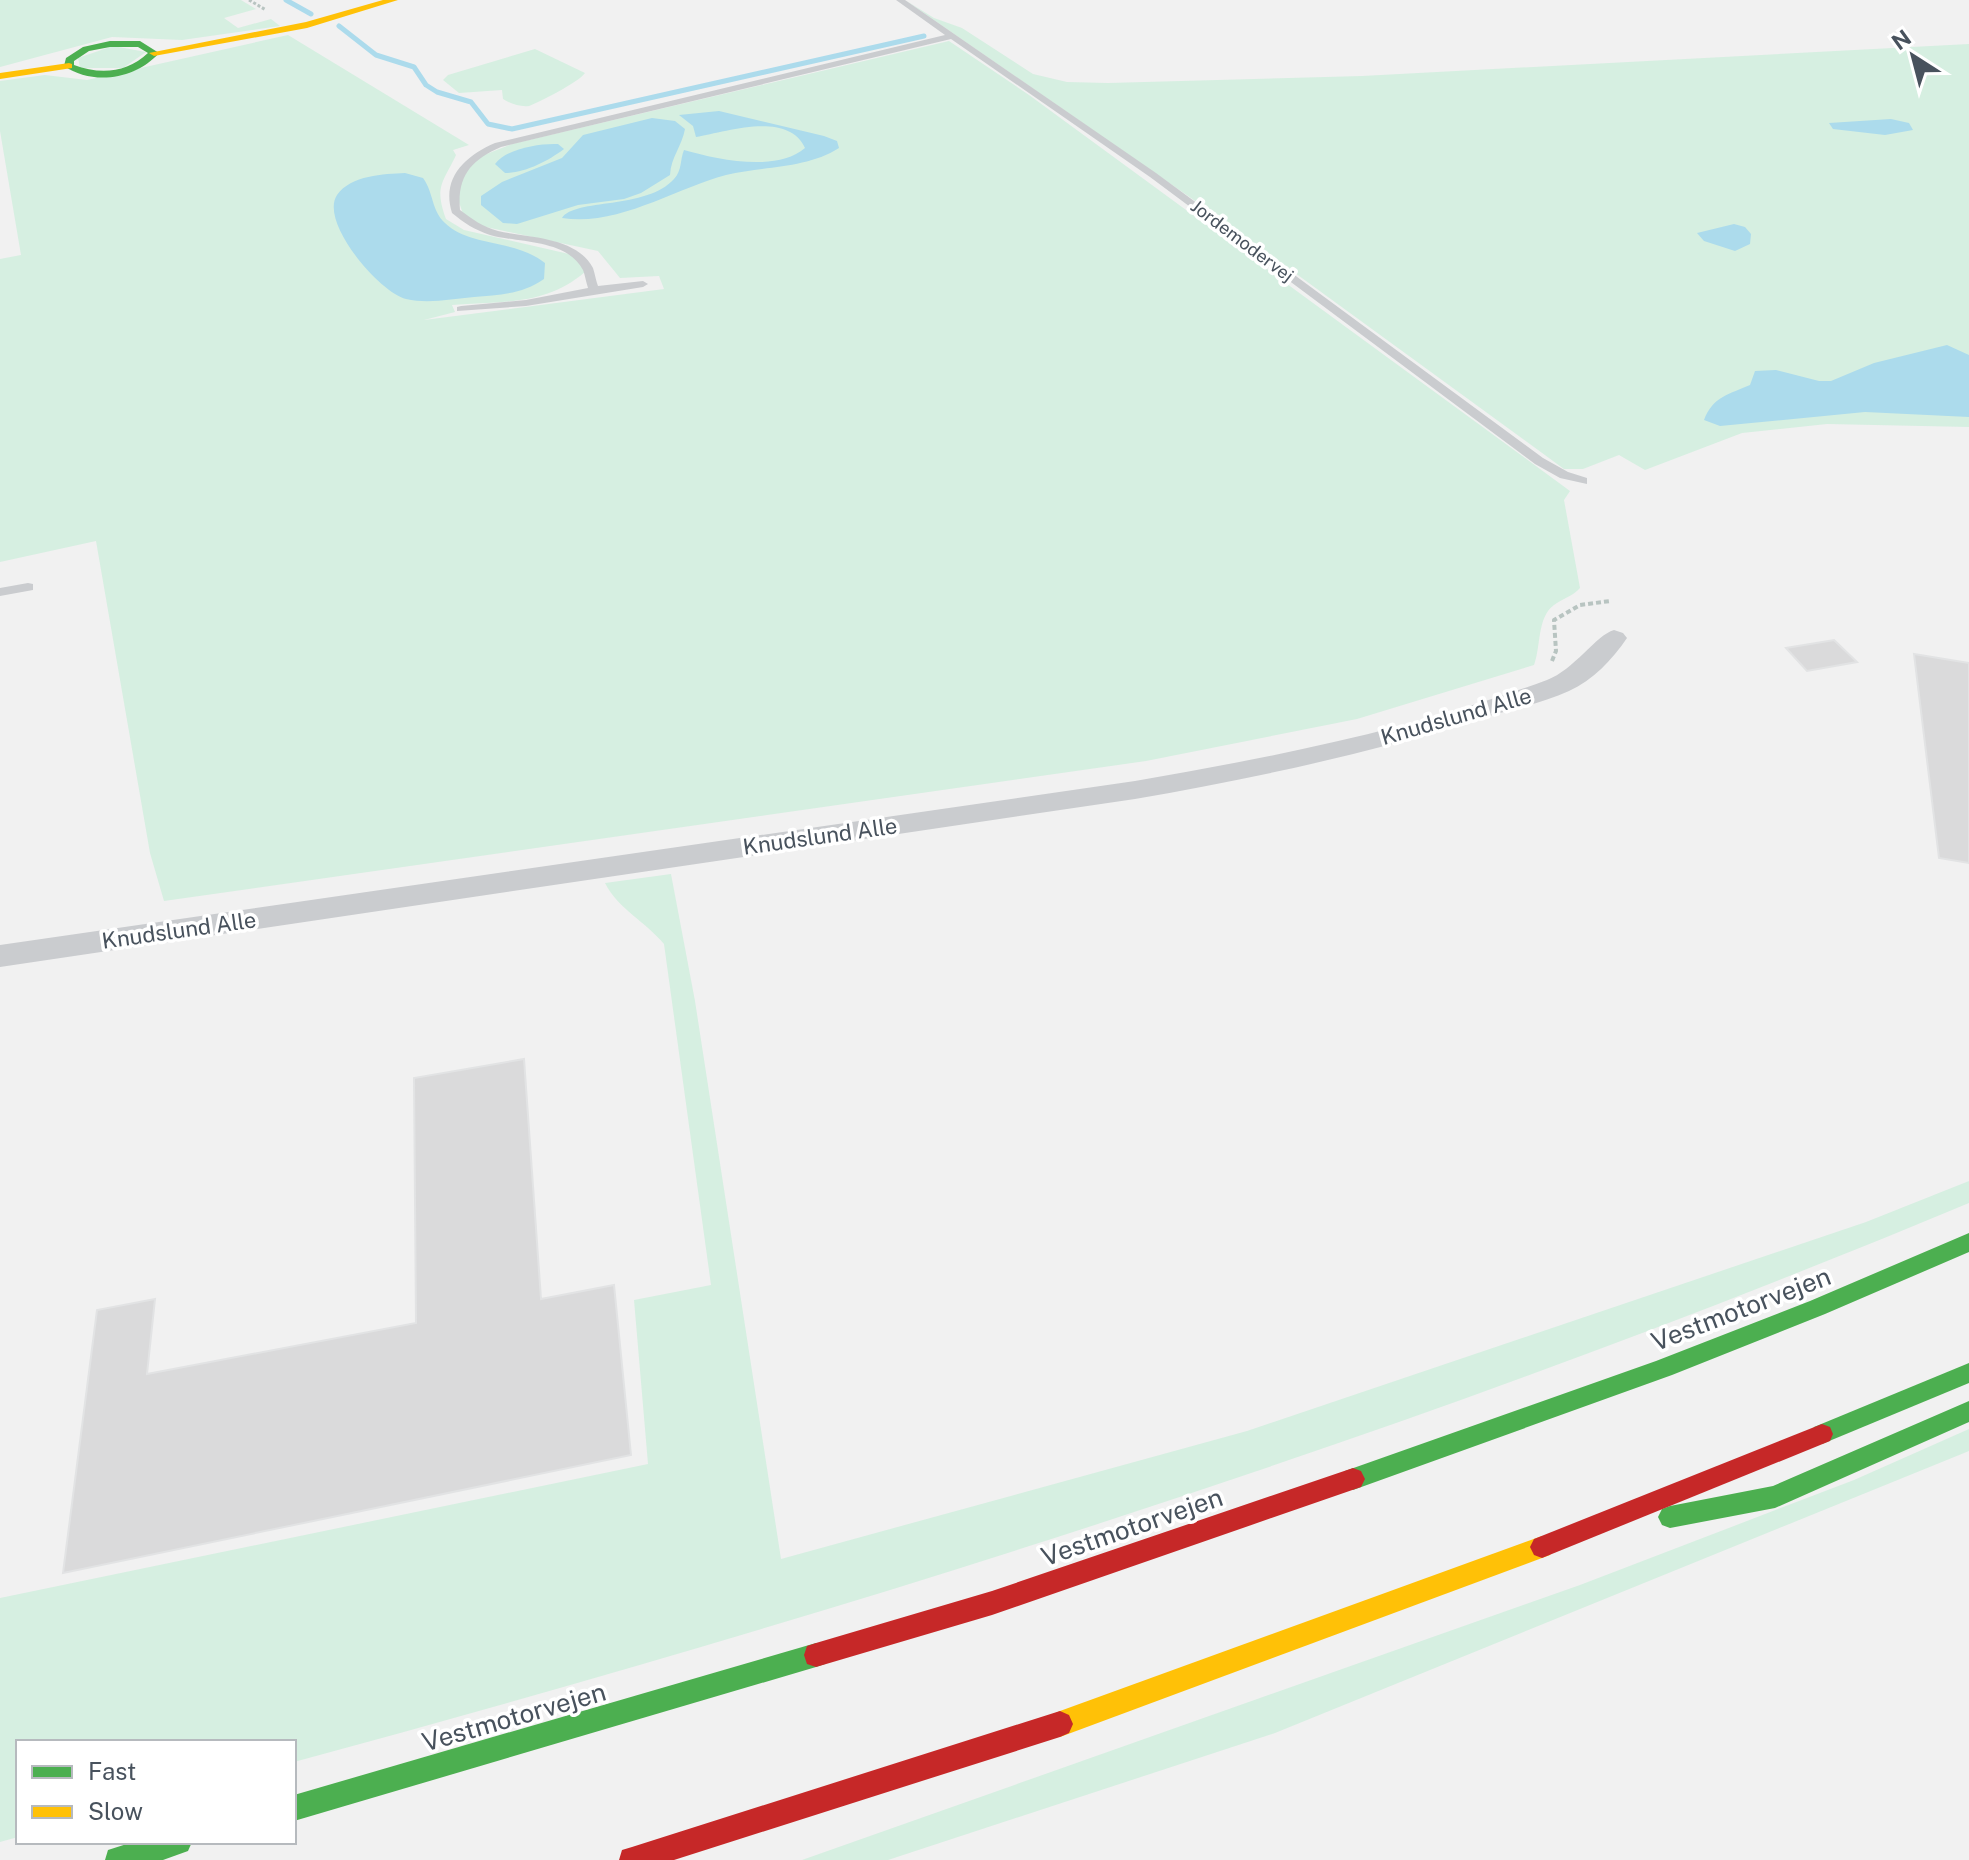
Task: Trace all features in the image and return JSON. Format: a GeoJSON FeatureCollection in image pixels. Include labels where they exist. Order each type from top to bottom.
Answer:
{"type":"FeatureCollection","features":[{"type":"Feature","properties":{"kind":"main road"},"geometry":{"type":"LineString","coordinates":[[68,64],[77,53],[104,45],[134,43],[153,51],[323,21],[393,0]]}},
{"type":"Feature","properties":{"kind":"main road"},"geometry":{"type":"LineString","coordinates":[[3,75],[68,64],[85,73],[114,72],[142,65],[153,51]]}},
{"type":"Feature","properties":{"kind":"main road","name":"Vestmotorvejen"},"geometry":{"type":"LineString","coordinates":[[296,1807],[1007,1598],[1544,1413],[1890,1278],[1969,1242]]}},
{"type":"Feature","properties":{"kind":"main road"},"geometry":{"type":"LineString","coordinates":[[632,1860],[1051,1727],[1573,1536],[1969,1373]]}},
{"type":"Feature","properties":{"kind":"main road"},"geometry":{"type":"LineString","coordinates":[[1573,1536],[1775,1497],[1969,1411]]}},
{"type":"Feature","properties":{"kind":"main road"},"geometry":{"type":"LineString","coordinates":[[118,1860],[172,1844]]}},
{"type":"Feature","properties":{"kind":"street","name":"Knudslund Alle"},"geometry":{"type":"LineString","coordinates":[[0,956],[1135,790],[1262,768],[1420,728],[1560,685],[1591,665],[1614,638]]}},
{"type":"Feature","properties":{"kind":"lane","name":"Jordemodervej"},"geometry":{"type":"LineString","coordinates":[[900,0],[1153,175],[1539,461],[1564,475],[1583,481]]}},
{"type":"Feature","properties":{"kind":"lane"},"geometry":{"type":"LineString","coordinates":[[594,290],[591,269],[579,254],[477,229],[464,222],[455,211],[455,177],[471,156],[498,145],[952,36]]}},
{"type":"Feature","properties":{"kind":"lane"},"geometry":{"type":"LineString","coordinates":[[461,309],[526,303],[643,284]]}},
{"type":"Feature","properties":{"kind":"lane"},"geometry":{"type":"LineString","coordinates":[[0,592],[28,587]]}},
{"type":"Feature","properties":{"kind":"green space"},"geometry":{"type":"Polygon","coordinates":[[[0,0],[241,0],[256,9],[224,18],[238,28],[271,19],[280,26],[182,40],[112,37],[0,67],[0,0]]]}},
{"type":"Feature","properties":{"kind":"green space"},"geometry":{"type":"Polygon","coordinates":[[[905,0],[934,18],[962,28],[1033,74],[1067,82],[1362,76],[1969,44],[1969,427],[1827,424],[1742,433],[1645,470],[1619,455],[1583,469],[1564,469],[1214,214],[905,0]]]}},
{"type":"Feature","properties":{"kind":"green space"},"geometry":{"type":"Polygon","coordinates":[[[288,35],[469,145],[453,150],[456,155],[442,185],[440,192],[446,219],[464,230],[569,254],[581,262],[585,272],[570,283],[539,296],[506,302],[452,305],[455,312],[424,320],[664,289],[659,276],[620,278],[598,251],[481,226],[463,214],[458,199],[460,183],[469,166],[479,157],[512,144],[949,41],[1029,95],[1570,491],[1564,500],[1580,588],[1549,610],[1542,625],[1534,665],[1357,719],[1146,761],[164,901],[150,853],[96,541],[0,562],[0,259],[21,255],[0,131],[0,81],[45,75],[87,80],[288,35]]]}},
{"type":"Feature","properties":{"kind":"green space"},"geometry":{"type":"Polygon","coordinates":[[[113,46],[146,52],[123,68],[80,68],[78,58],[113,46]]]}},
{"type":"Feature","properties":{"kind":"green space"},"geometry":{"type":"Polygon","coordinates":[[[535,49],[585,73],[575,82],[529,106],[516,105],[503,99],[502,90],[459,93],[443,80],[448,75],[535,49]]]}},
{"type":"Feature","properties":{"kind":"green space"},"geometry":{"type":"Polygon","coordinates":[[[671,874],[695,1001],[781,1559],[1247,1431],[1866,1222],[1969,1181],[1969,1203],[1764,1286],[1558,1364],[1141,1510],[719,1642],[296,1761],[296,1740],[16,1740],[16,1838],[0,1842],[0,1598],[648,1464],[634,1300],[711,1285],[664,944],[617,901],[605,883],[671,874]]]}},
{"type":"Feature","properties":{"kind":"green space"},"geometry":{"type":"Polygon","coordinates":[[[1969,1429],[1969,1451],[1275,1733],[888,1860],[802,1860],[1580,1585],[1854,1480],[1969,1429]]]}},
{"type":"Feature","properties":{"kind":"water"},"geometry":{"type":"Polygon","coordinates":[[[719,111],[824,136],[837,141],[839,148],[813,160],[726,175],[624,212],[604,217],[562,218],[581,208],[630,200],[662,189],[677,176],[684,150],[729,160],[762,162],[793,156],[805,148],[797,136],[771,127],[739,128],[696,137],[693,126],[679,115],[719,111]]]}},
{"type":"Feature","properties":{"kind":"water"},"geometry":{"type":"Polygon","coordinates":[[[652,118],[675,121],[685,129],[670,175],[641,193],[624,199],[578,205],[517,224],[503,223],[481,205],[481,196],[502,182],[562,158],[583,135],[652,118]]]}},
{"type":"Feature","properties":{"kind":"water"},"geometry":{"type":"Polygon","coordinates":[[[1891,119],[1909,123],[1913,130],[1885,135],[1833,129],[1829,123],[1891,119]]]}},
{"type":"Feature","properties":{"kind":"water"},"geometry":{"type":"Polygon","coordinates":[[[558,144],[564,149],[528,169],[505,173],[495,164],[507,154],[524,148],[558,144]]]}},
{"type":"Feature","properties":{"kind":"water"},"geometry":{"type":"Polygon","coordinates":[[[405,173],[423,178],[437,213],[455,231],[533,255],[545,263],[544,279],[528,288],[493,295],[431,301],[406,299],[395,294],[355,255],[337,222],[334,207],[337,195],[351,183],[368,177],[405,173]]]}},
{"type":"Feature","properties":{"kind":"water"},"geometry":{"type":"Polygon","coordinates":[[[1734,224],[1745,227],[1751,234],[1750,244],[1735,251],[1704,241],[1697,233],[1734,224]]]}},
{"type":"Feature","properties":{"kind":"water"},"geometry":{"type":"Polygon","coordinates":[[[1947,345],[1969,355],[1969,417],[1865,412],[1720,426],[1704,420],[1717,401],[1750,385],[1755,371],[1776,370],[1831,381],[1874,363],[1947,345]]]}},
{"type":"Feature","properties":{"kind":"building"},"geometry":{"type":"Polygon","coordinates":[[[1834,640],[1857,662],[1807,671],[1786,648],[1834,640]]]}},
{"type":"Feature","properties":{"kind":"building"},"geometry":{"type":"Polygon","coordinates":[[[1914,654],[1969,663],[1969,863],[1939,858],[1914,654]]]}},
{"type":"Feature","properties":{"kind":"building"},"geometry":{"type":"Polygon","coordinates":[[[524,1059],[541,1299],[614,1285],[631,1455],[63,1573],[97,1310],[155,1299],[147,1374],[416,1323],[414,1078],[524,1059]]]}},
{"type":"Feature","properties":{"kind":"waterway"},"geometry":{"type":"LineString","coordinates":[[286,0],[311,14]]}},
{"type":"Feature","properties":{"kind":"waterway"},"geometry":{"type":"LineString","coordinates":[[339,26],[376,55],[414,67],[426,85],[437,92],[471,102],[488,124],[512,129],[924,36]]}},
{"type":"Feature","properties":{"kind":"traffic: fast"},"geometry":{"type":"LineString","coordinates":[[110,44],[140,44],[154,53],[136,67],[114,74],[91,73],[69,66],[69,60],[86,49],[110,44]]}},
{"type":"Feature","properties":{"kind":"traffic: fast"},"geometry":{"type":"LineString","coordinates":[[1353,1479],[1741,1338],[1969,1242]]}},
{"type":"Feature","properties":{"kind":"traffic: fast"},"geometry":{"type":"LineString","coordinates":[[1822,1434],[1969,1373]]}},
{"type":"Feature","properties":{"kind":"traffic: fast"},"geometry":{"type":"LineString","coordinates":[[1670,1517],[1775,1497],[1969,1411]]}},
{"type":"Feature","properties":{"kind":"traffic: fast"},"geometry":{"type":"LineString","coordinates":[[296,1807],[816,1655]]}},
{"type":"Feature","properties":{"kind":"traffic: fast"},"geometry":{"type":"LineString","coordinates":[[118,1860],[172,1844]]}},
{"type":"Feature","properties":{"kind":"traffic: slow"},"geometry":{"type":"LineString","coordinates":[[154,53],[307,25],[393,0]]}},
{"type":"Feature","properties":{"kind":"traffic: slow"},"geometry":{"type":"LineString","coordinates":[[0,76],[69,66]]}},
{"type":"Feature","properties":{"kind":"traffic: slow"},"geometry":{"type":"LineString","coordinates":[[1060,1724],[1542,1547]]}},
{"type":"Feature","properties":{"kind":"traffic: jam"},"geometry":{"type":"LineString","coordinates":[[1542,1547],[1822,1434]]}},
{"type":"Feature","properties":{"kind":"traffic: jam"},"geometry":{"type":"LineString","coordinates":[[816,1655],[992,1603],[1353,1479]]}},
{"type":"Feature","properties":{"kind":"traffic: jam"},"geometry":{"type":"LineString","coordinates":[[632,1860],[1060,1724]]}}]}
